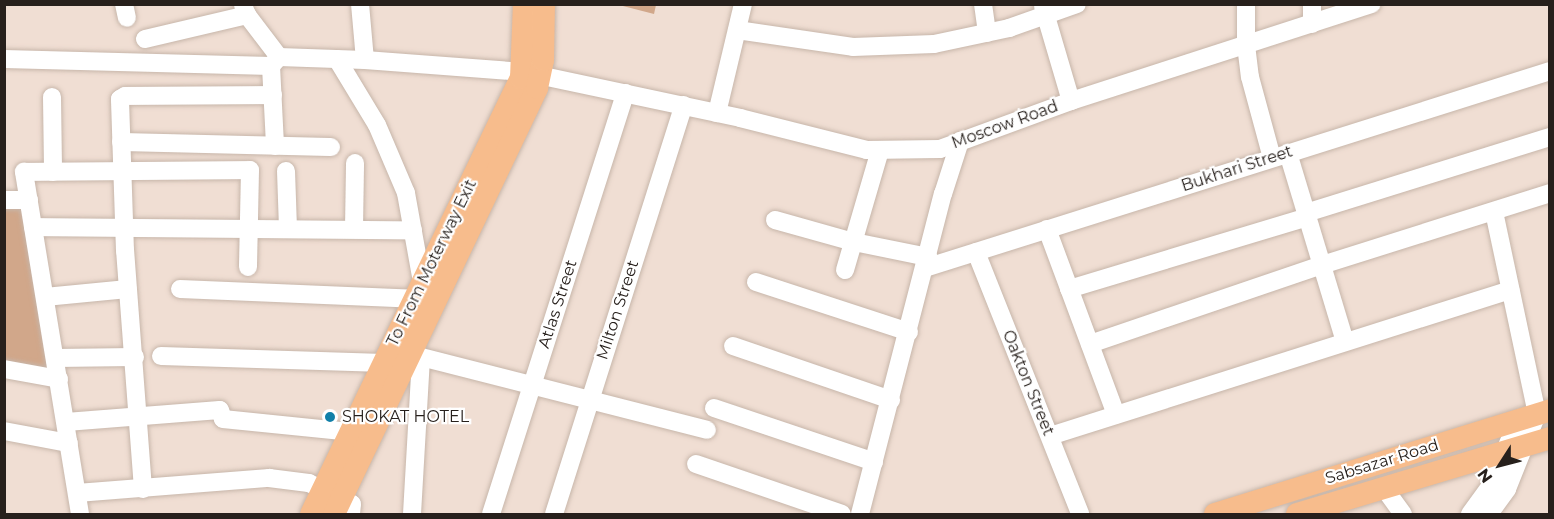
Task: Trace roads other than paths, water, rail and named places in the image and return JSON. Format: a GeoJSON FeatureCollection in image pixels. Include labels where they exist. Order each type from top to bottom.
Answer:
{"type":"FeatureCollection","features":[{"type":"Feature","properties":{"kind":"main road","name":"To From Moterway Exit"},"geometry":{"type":"LineString","coordinates":[[311,514],[338,504],[417,355],[537,88],[532,73],[524,4]]}},
{"type":"Feature","properties":{"kind":"main road","name":"To From Moterway Exit"},"geometry":{"type":"LineString","coordinates":[[338,504],[352,432],[418,291],[532,73],[544,4]]}},
{"type":"Feature","properties":{"kind":"main road","name":"Sabsazar Road"},"geometry":{"type":"LineString","coordinates":[[1215,514],[1535,415]]}},
{"type":"Feature","properties":{"kind":"main road","name":"Sabsazar Road"},"geometry":{"type":"LineString","coordinates":[[1297,514],[1550,438]]}},
{"type":"Feature","properties":{"kind":"street"},"geometry":{"type":"LineString","coordinates":[[360,4],[365,60]]}},
{"type":"Feature","properties":{"kind":"street"},"geometry":{"type":"LineString","coordinates":[[717,113],[743,4]]}},
{"type":"Feature","properties":{"kind":"street"},"geometry":{"type":"LineString","coordinates":[[983,4],[987,33]]}},
{"type":"Feature","properties":{"kind":"street"},"geometry":{"type":"LineString","coordinates":[[737,30],[853,47],[934,44],[987,33],[1044,10],[1077,4]]}},
{"type":"Feature","properties":{"kind":"street"},"geometry":{"type":"LineString","coordinates":[[1246,4],[1246,45],[1250,77],[1280,156],[1306,215],[1345,342]]}},
{"type":"Feature","properties":{"kind":"street"},"geometry":{"type":"LineString","coordinates":[[1312,4],[1312,24]]}},
{"type":"Feature","properties":{"kind":"street","name":"Moscow Road"},"geometry":{"type":"LineString","coordinates":[[4,58],[275,62],[337,59],[532,73],[684,105],[867,150],[940,149],[1071,101],[1372,4]]}},
{"type":"Feature","properties":{"kind":"street"},"geometry":{"type":"LineString","coordinates":[[145,39],[245,10],[275,62],[273,95],[275,146]]}},
{"type":"Feature","properties":{"kind":"street"},"geometry":{"type":"LineString","coordinates":[[1044,10],[1071,101]]}},
{"type":"Feature","properties":{"kind":"street"},"geometry":{"type":"LineString","coordinates":[[180,289],[418,291],[413,230],[406,193],[377,124],[337,59]]}},
{"type":"Feature","properties":{"kind":"street","name":"Bukhari Street"},"geometry":{"type":"LineString","coordinates":[[926,262],[976,252],[1549,73]]}},
{"type":"Feature","properties":{"kind":"street","name":"Atlas Street"},"geometry":{"type":"LineString","coordinates":[[491,514],[625,93]]}},
{"type":"Feature","properties":{"kind":"street"},"geometry":{"type":"LineString","coordinates":[[143,489],[124,229],[119,104],[125,96],[273,95]]}},
{"type":"Feature","properties":{"kind":"street"},"geometry":{"type":"LineString","coordinates":[[52,97],[53,172]]}},
{"type":"Feature","properties":{"kind":"street","name":"Milton Street"},"geometry":{"type":"LineString","coordinates":[[554,514],[684,105]]}},
{"type":"Feature","properties":{"kind":"street"},"geometry":{"type":"LineString","coordinates":[[1069,289],[1550,137]]}},
{"type":"Feature","properties":{"kind":"street"},"geometry":{"type":"LineString","coordinates":[[860,514],[943,194],[960,141]]}},
{"type":"Feature","properties":{"kind":"street"},"geometry":{"type":"LineString","coordinates":[[121,142],[331,147]]}},
{"type":"Feature","properties":{"kind":"street"},"geometry":{"type":"LineString","coordinates":[[845,270],[880,150]]}},
{"type":"Feature","properties":{"kind":"street"},"geometry":{"type":"LineString","coordinates":[[354,229],[355,163]]}},
{"type":"Feature","properties":{"kind":"street"},"geometry":{"type":"LineString","coordinates":[[80,514],[24,172],[250,170],[248,267]]}},
{"type":"Feature","properties":{"kind":"street"},"geometry":{"type":"LineString","coordinates":[[286,171],[288,228]]}},
{"type":"Feature","properties":{"kind":"street"},"geometry":{"type":"LineString","coordinates":[[1090,344],[1322,265],[1550,193]]}},
{"type":"Feature","properties":{"kind":"street"},"geometry":{"type":"LineString","coordinates":[[4,200],[29,200]]}},
{"type":"Feature","properties":{"kind":"street"},"geometry":{"type":"LineString","coordinates":[[1470,514],[1516,449],[1535,415],[1494,212]]}},
{"type":"Feature","properties":{"kind":"street"},"geometry":{"type":"LineString","coordinates":[[775,220],[926,262]]}},
{"type":"Feature","properties":{"kind":"street"},"geometry":{"type":"LineString","coordinates":[[33,227],[413,230]]}},
{"type":"Feature","properties":{"kind":"street"},"geometry":{"type":"LineString","coordinates":[[1047,229],[1116,415]]}},
{"type":"Feature","properties":{"kind":"street","name":"Oakton Street"},"geometry":{"type":"LineString","coordinates":[[976,252],[1080,514]]}},
{"type":"Feature","properties":{"kind":"street"},"geometry":{"type":"LineString","coordinates":[[756,282],[909,332]]}},
{"type":"Feature","properties":{"kind":"street"},"geometry":{"type":"LineString","coordinates":[[45,297],[128,289]]}},
{"type":"Feature","properties":{"kind":"street"},"geometry":{"type":"LineString","coordinates":[[1050,436],[1510,290]]}},
{"type":"Feature","properties":{"kind":"street"},"geometry":{"type":"LineString","coordinates":[[734,346],[891,400]]}},
{"type":"Feature","properties":{"kind":"street"},"geometry":{"type":"LineString","coordinates":[[412,514],[417,355],[707,430]]}},
{"type":"Feature","properties":{"kind":"street"},"geometry":{"type":"LineString","coordinates":[[161,356],[384,363]]}},
{"type":"Feature","properties":{"kind":"street"},"geometry":{"type":"LineString","coordinates":[[55,358],[135,357]]}},
{"type":"Feature","properties":{"kind":"street"},"geometry":{"type":"LineString","coordinates":[[4,369],[59,379]]}},
{"type":"Feature","properties":{"kind":"street"},"geometry":{"type":"LineString","coordinates":[[714,408],[874,462]]}},
{"type":"Feature","properties":{"kind":"street"},"geometry":{"type":"LineString","coordinates":[[66,422],[220,410],[223,419],[352,432]]}},
{"type":"Feature","properties":{"kind":"street"},"geometry":{"type":"LineString","coordinates":[[4,431],[69,443]]}},
{"type":"Feature","properties":{"kind":"street"},"geometry":{"type":"LineString","coordinates":[[1489,514],[1507,489],[1516,449]]}},
{"type":"Feature","properties":{"kind":"street"},"geometry":{"type":"LineString","coordinates":[[696,464],[842,514]]}},
{"type":"Feature","properties":{"kind":"street"},"geometry":{"type":"LineString","coordinates":[[76,493],[269,478],[309,483],[338,504]]}},
{"type":"Feature","properties":{"kind":"street"},"geometry":{"type":"LineString","coordinates":[[1384,488],[1402,514]]}},
{"type":"Feature","properties":{"kind":"place","name":"SHOKAT HOTEL"},"geometry":{"type":"Point","coordinates":[330,417]}}]}
